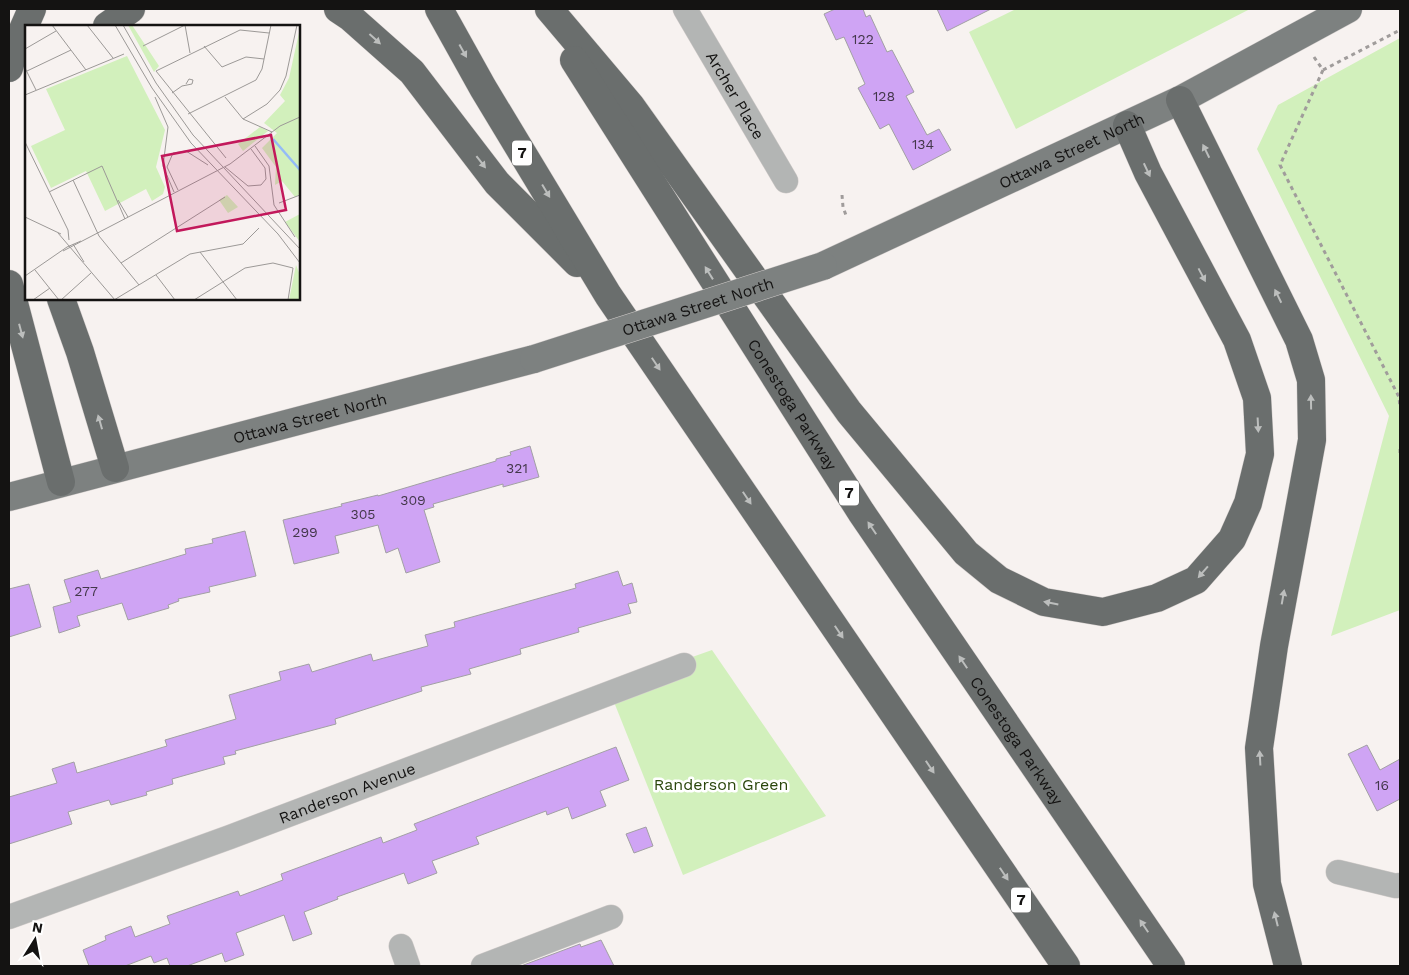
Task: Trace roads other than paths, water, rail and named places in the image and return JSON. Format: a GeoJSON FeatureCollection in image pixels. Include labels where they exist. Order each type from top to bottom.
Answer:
{"type":"FeatureCollection","features":[{"type":"Feature","properties":{"kind":"highway"},"geometry":{"type":"LineString","coordinates":[[9,68],[14,50],[32,9]]}},
{"type":"Feature","properties":{"kind":"highway"},"geometry":{"type":"LineString","coordinates":[[108,25],[131,9]]}},
{"type":"Feature","properties":{"kind":"highway"},"geometry":{"type":"LineString","coordinates":[[338,9],[350,16],[412,72],[497,183],[608,295]]}},
{"type":"Feature","properties":{"kind":"highway","name":"7"},"geometry":{"type":"LineString","coordinates":[[440,9],[483,88],[608,295],[1066,966]]}},
{"type":"Feature","properties":{"kind":"highway","name":"Conestoga Parkway"},"geometry":{"type":"LineString","coordinates":[[541,9],[861,512],[1172,966]]}},
{"type":"Feature","properties":{"kind":"highway"},"geometry":{"type":"LineString","coordinates":[[549,9],[631,106],[849,412],[966,553],[999,580],[1044,602],[1103,612],[1156,598],[1196,580],[1232,539],[1248,503],[1260,454],[1257,398],[1237,340],[1148,173],[1127,125]]}},
{"type":"Feature","properties":{"kind":"highway"},"geometry":{"type":"LineString","coordinates":[[1180,100],[1299,340],[1311,380],[1312,440],[1274,646],[1259,748],[1267,884],[1288,966]]}},
{"type":"Feature","properties":{"kind":"highway"},"geometry":{"type":"LineString","coordinates":[[9,284],[61,482]]}},
{"type":"Feature","properties":{"kind":"highway"},"geometry":{"type":"LineString","coordinates":[[61,300],[80,352],[115,468]]}},
{"type":"Feature","properties":{"kind":"main road","name":"Ottawa Street North"},"geometry":{"type":"LineString","coordinates":[[9,497],[534,359],[823,266],[1180,100],[1348,9]]}},
{"type":"Feature","properties":{"kind":"street","name":"Archer Place"},"geometry":{"type":"LineString","coordinates":[[685,9],[786,181]]}},
{"type":"Feature","properties":{"kind":"street","name":"Randerson Avenue"},"geometry":{"type":"LineString","coordinates":[[9,917],[230,837],[684,665]]}},
{"type":"Feature","properties":{"kind":"street"},"geometry":{"type":"LineString","coordinates":[[1338,872],[1396,886],[1400,885]]}},
{"type":"Feature","properties":{"kind":"street"},"geometry":{"type":"LineString","coordinates":[[483,966],[611,917]]}},
{"type":"Feature","properties":{"kind":"park label","name":"Randerson Green"},"geometry":{"type":"Point","coordinates":[721,784]}}]}
